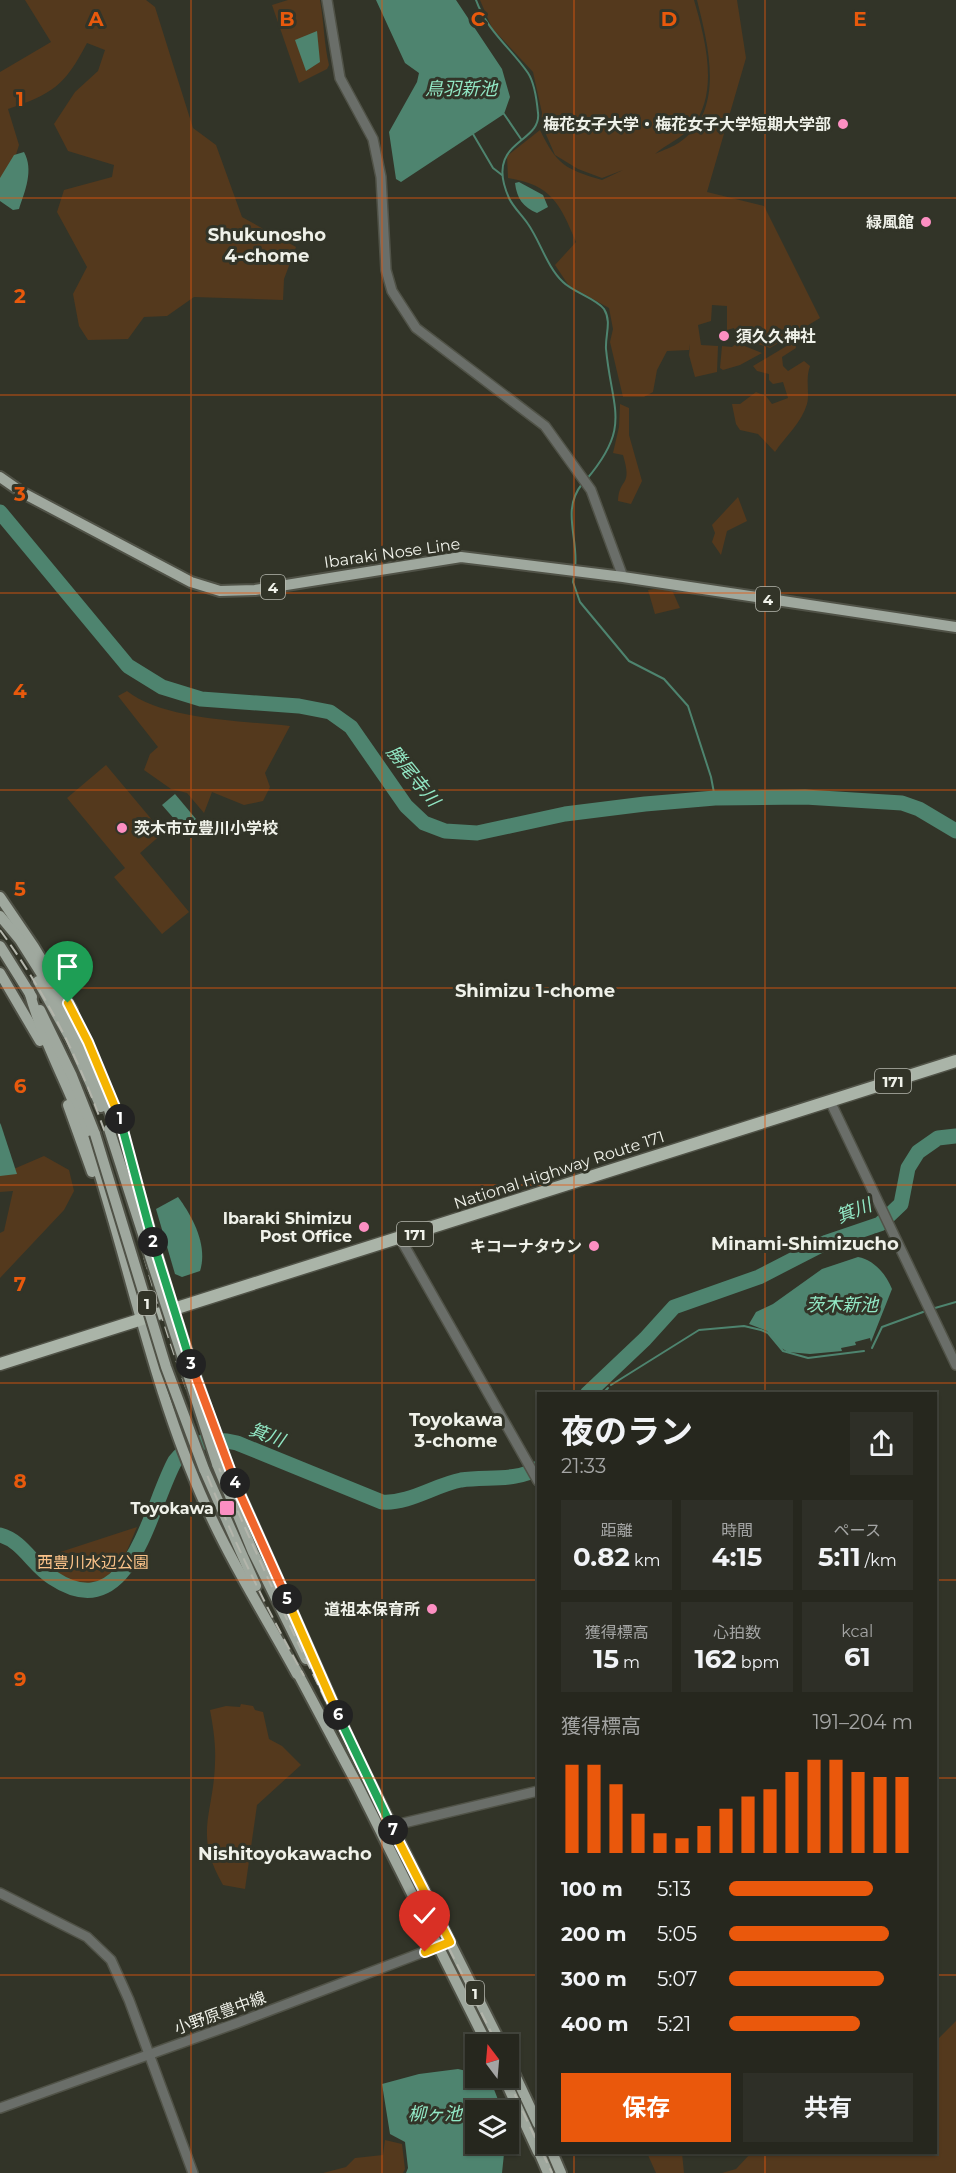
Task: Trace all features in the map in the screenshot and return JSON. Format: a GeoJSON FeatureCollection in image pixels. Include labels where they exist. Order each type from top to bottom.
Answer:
{"type":"FeatureCollection","features":[{"type":"Feature","properties":{"kind":"highway","name":"National Highway Route 171"},"geometry":{"type":"LineString","coordinates":[[0,1364],[400,1239],[956,1060]]}},
{"type":"Feature","properties":{"kind":"main road","name":"Ibaraki Nose Line"},"geometry":{"type":"LineString","coordinates":[[0,477],[23,493],[191,582],[220,591],[255,590],[460,557],[623,577],[956,627]]}},
{"type":"Feature","properties":{"kind":"main road","name":"1"},"geometry":{"type":"LineString","coordinates":[[0,897],[56,981],[88,1042],[127,1138],[137,1186],[173,1310],[213,1430],[220,1460]]}},
{"type":"Feature","properties":{"kind":"main road"},"geometry":{"type":"LineString","coordinates":[[0,916],[28,952],[73,1027],[100,1084],[137,1186]]}},
{"type":"Feature","properties":{"kind":"main road","name":"1"},"geometry":{"type":"LineString","coordinates":[[0,923],[58,1016],[109,1129],[253,1552],[496,2034]]}},
{"type":"Feature","properties":{"kind":"main road","name":"1"},"geometry":{"type":"LineString","coordinates":[[0,946],[29,991],[72,1076],[95,1134],[166,1367],[204,1469],[235,1543],[297,1674]]}},
{"type":"Feature","properties":{"kind":"main road","name":"1"},"geometry":{"type":"LineString","coordinates":[[0,974],[48,1059],[94,1177],[102,1195],[106,1198]]}},
{"type":"Feature","properties":{"kind":"main road","name":"1"},"geometry":{"type":"LineString","coordinates":[[29,991],[36,1018],[79,1114],[106,1198],[155,1369],[207,1508],[358,1786],[482,2034]]}},
{"type":"Feature","properties":{"kind":"main road"},"geometry":{"type":"LineString","coordinates":[[519,2083],[537,2122]]}},
{"type":"Feature","properties":{"kind":"main road"},"geometry":{"type":"LineString","coordinates":[[509,2088],[537,2148]]}},
{"type":"Feature","properties":{"kind":"main road"},"geometry":{"type":"LineString","coordinates":[[540,2154],[548,2173]]}},
{"type":"Feature","properties":{"kind":"main road"},"geometry":{"type":"LineString","coordinates":[[553,2154],[561,2173]]}},
{"type":"Feature","properties":{"kind":"street"},"geometry":{"type":"LineString","coordinates":[[327,0],[340,78],[373,139],[381,177],[386,270],[392,291],[404,311],[422,333],[545,426],[586,481],[608,530],[623,577]]}},
{"type":"Feature","properties":{"kind":"street"},"geometry":{"type":"LineString","coordinates":[[830,1101],[956,1365]]}},
{"type":"Feature","properties":{"kind":"street"},"geometry":{"type":"LineString","coordinates":[[400,1239],[537,1479]]}},
{"type":"Feature","properties":{"kind":"street"},"geometry":{"type":"LineString","coordinates":[[391,1826],[537,1791]]}},
{"type":"Feature","properties":{"kind":"street"},"geometry":{"type":"LineString","coordinates":[[0,1893],[87,1937],[100,1947],[121,1978],[193,2173]]}},
{"type":"Feature","properties":{"kind":"street","name":"小野原豊中線"},"geometry":{"type":"LineString","coordinates":[[0,2108],[450,1942]]}},
{"type":"Feature","properties":{"kind":"green space"},"geometry":{"type":"Polygon","coordinates":[[[25,0],[146,0],[155,7],[193,128],[216,145],[242,217],[296,247],[284,279],[283,300],[194,297],[167,316],[144,317],[128,339],[88,340],[79,326],[73,294],[87,267],[57,212],[64,190],[112,177],[114,165],[68,151],[54,124],[75,92],[98,71],[105,50],[87,43],[72,69],[56,86],[47,93],[8,109],[19,145],[8,180],[0,184],[0,72],[51,42],[25,0]]]}},
{"type":"Feature","properties":{"kind":"green space"},"geometry":{"type":"Polygon","coordinates":[[[288,0],[320,0],[329,65],[327,69],[299,83],[272,5],[288,0]]]}},
{"type":"Feature","properties":{"kind":"green space"},"geometry":{"type":"Polygon","coordinates":[[[480,0],[694,0],[706,48],[708,82],[706,98],[701,113],[692,127],[655,154],[680,142],[694,129],[704,113],[710,76],[709,56],[697,0],[737,0],[746,58],[707,192],[764,206],[820,318],[770,348],[737,337],[734,328],[727,330],[727,306],[712,305],[711,321],[698,325],[701,345],[718,346],[717,372],[695,377],[689,355],[690,344],[689,350],[667,351],[657,370],[653,392],[644,397],[623,397],[610,342],[613,329],[609,308],[569,286],[555,265],[576,242],[565,217],[545,191],[523,181],[508,178],[507,156],[540,130],[552,151],[557,158],[571,169],[602,180],[623,170],[602,178],[578,169],[555,155],[541,123],[542,113],[533,72],[492,28],[480,0]]]}},
{"type":"Feature","properties":{"kind":"green space"},"geometry":{"type":"Polygon","coordinates":[[[795,341],[796,348],[782,357],[783,366],[788,371],[804,361],[810,366],[808,400],[805,411],[775,452],[758,434],[740,430],[736,424],[732,404],[740,404],[756,392],[766,396],[772,404],[788,398],[783,382],[773,384],[769,380],[769,374],[757,371],[753,366],[795,341]]]}},
{"type":"Feature","properties":{"kind":"green space"},"geometry":{"type":"Polygon","coordinates":[[[737,343],[762,353],[740,365],[723,370],[720,368],[722,346],[732,347],[737,343]]]}},
{"type":"Feature","properties":{"kind":"green space"},"geometry":{"type":"Polygon","coordinates":[[[620,404],[629,408],[629,435],[642,481],[631,504],[618,501],[627,473],[623,455],[613,453],[619,427],[620,404]]]}},
{"type":"Feature","properties":{"kind":"green space"},"geometry":{"type":"Polygon","coordinates":[[[738,497],[747,521],[727,531],[721,555],[712,542],[715,533],[712,525],[738,497]]]}},
{"type":"Feature","properties":{"kind":"green space"},"geometry":{"type":"Polygon","coordinates":[[[659,588],[672,590],[680,608],[655,614],[648,590],[659,588]]]}},
{"type":"Feature","properties":{"kind":"green space"},"geometry":{"type":"Polygon","coordinates":[[[127,691],[142,701],[182,714],[290,726],[265,773],[270,787],[263,801],[244,805],[212,792],[204,813],[187,793],[171,789],[144,770],[150,754],[158,747],[118,696],[127,691]]]}},
{"type":"Feature","properties":{"kind":"green space"},"geometry":{"type":"Polygon","coordinates":[[[106,765],[163,833],[140,853],[189,912],[162,934],[114,877],[125,868],[67,798],[106,765]]]}},
{"type":"Feature","properties":{"kind":"green space"},"geometry":{"type":"Polygon","coordinates":[[[44,1156],[69,1170],[74,1191],[64,1210],[0,1278],[0,1233],[4,1231],[13,1191],[0,1192],[0,1170],[16,1168],[44,1156]]]}},
{"type":"Feature","properties":{"kind":"green space","name":"西豊川水辺公園"},"geometry":{"type":"Polygon","coordinates":[[[137,1527],[116,1569],[100,1580],[89,1584],[73,1587],[42,1558],[137,1527]]]}},
{"type":"Feature","properties":{"kind":"green space"},"geometry":{"type":"Polygon","coordinates":[[[241,1704],[253,1706],[255,1710],[263,1712],[269,1739],[282,1746],[301,1765],[257,1805],[245,1889],[223,1885],[214,1867],[207,1837],[215,1756],[210,1710],[226,1706],[240,1707],[241,1704]]]}},
{"type":"Feature","properties":{"kind":"green space"},"geometry":{"type":"Polygon","coordinates":[[[956,2021],[956,2173],[722,2173],[736,2169],[750,2154],[937,2154],[937,2040],[956,2021]]]}},
{"type":"Feature","properties":{"kind":"green space"},"geometry":{"type":"Polygon","coordinates":[[[385,2140],[402,2144],[405,2169],[403,2173],[323,2173],[346,2167],[355,2158],[383,2155],[385,2140]]]}},
{"type":"Feature","properties":{"kind":"green space"},"geometry":{"type":"Polygon","coordinates":[[[647,2154],[682,2154],[684,2173],[656,2173],[647,2154]]]}},
{"type":"Feature","properties":{"kind":"water","name":"鳥羽新池"},"geometry":{"type":"Polygon","coordinates":[[[376,0],[456,0],[502,69],[510,97],[504,114],[401,182],[396,179],[389,132],[417,82],[419,73],[405,63],[376,0]]]}},
{"type":"Feature","properties":{"kind":"water"},"geometry":{"type":"Polygon","coordinates":[[[317,31],[320,62],[306,71],[295,40],[317,31]]]}},
{"type":"Feature","properties":{"kind":"water"},"geometry":{"type":"Polygon","coordinates":[[[24,152],[28,166],[28,180],[19,209],[13,210],[0,201],[0,178],[14,155],[24,152]]]}},
{"type":"Feature","properties":{"kind":"water"},"geometry":{"type":"Polygon","coordinates":[[[519,182],[543,195],[548,207],[537,213],[524,205],[516,189],[515,183],[519,182]]]}},
{"type":"Feature","properties":{"kind":"water"},"geometry":{"type":"Polygon","coordinates":[[[175,794],[196,819],[183,829],[162,805],[175,794]]]}},
{"type":"Feature","properties":{"kind":"water"},"geometry":{"type":"Polygon","coordinates":[[[0,1123],[1,1125],[17,1174],[0,1176],[0,1123]]]}},
{"type":"Feature","properties":{"kind":"water"},"geometry":{"type":"Polygon","coordinates":[[[178,1197],[198,1232],[202,1252],[200,1271],[182,1277],[175,1274],[156,1209],[178,1197]]]}},
{"type":"Feature","properties":{"kind":"water","name":"茨木新池"},"geometry":{"type":"Polygon","coordinates":[[[858,1257],[879,1268],[892,1289],[871,1342],[870,1338],[855,1342],[856,1345],[841,1348],[842,1351],[810,1354],[788,1352],[781,1348],[767,1331],[749,1324],[756,1312],[773,1304],[822,1269],[858,1257]]]}},
{"type":"Feature","properties":{"kind":"water","name":"柳ヶ池"},"geometry":{"type":"Polygon","coordinates":[[[458,2069],[465,2071],[465,2088],[493,2088],[498,2100],[465,2100],[465,2154],[504,2154],[502,2173],[406,2173],[408,2168],[405,2142],[390,2134],[382,2084],[419,2074],[458,2069]]]}},
{"type":"Feature","properties":{"kind":"waterway"},"geometry":{"type":"LineString","coordinates":[[476,0],[486,21],[528,73],[536,98],[537,123],[532,131],[515,145],[503,165],[503,179],[509,198],[526,221],[557,276],[567,286],[601,305],[608,319],[606,349],[616,418],[609,445],[586,480]]}},
{"type":"Feature","properties":{"kind":"waterway"},"geometry":{"type":"LineString","coordinates":[[504,114],[521,139]]}},
{"type":"Feature","properties":{"kind":"waterway"},"geometry":{"type":"LineString","coordinates":[[473,134],[493,168],[502,175]]}},
{"type":"Feature","properties":{"kind":"waterway"},"geometry":{"type":"LineString","coordinates":[[575,568],[572,514],[576,494],[582,484]]}},
{"type":"Feature","properties":{"kind":"waterway","name":"勝尾寺川"},"geometry":{"type":"LineString","coordinates":[[0,512],[128,666],[162,687],[201,699],[299,706],[330,712],[351,727],[406,806],[424,823],[445,831],[477,833],[565,814],[645,804],[715,798],[805,797],[902,803],[919,809],[956,831]]}},
{"type":"Feature","properties":{"kind":"waterway"},"geometry":{"type":"LineString","coordinates":[[574,574],[573,582],[580,602],[629,661],[664,679],[688,706],[711,777],[715,798]]}},
{"type":"Feature","properties":{"kind":"waterway","name":"箕川"},"geometry":{"type":"LineString","coordinates":[[589,1392],[645,1339],[674,1307],[759,1277],[827,1242],[880,1224],[901,1204],[908,1168],[918,1152],[938,1138],[956,1136]]}},
{"type":"Feature","properties":{"kind":"waterway"},"geometry":{"type":"LineString","coordinates":[[935,1308],[956,1302]]}},
{"type":"Feature","properties":{"kind":"waterway"},"geometry":{"type":"LineString","coordinates":[[872,1348],[882,1327],[923,1312]]}},
{"type":"Feature","properties":{"kind":"waterway"},"geometry":{"type":"LineString","coordinates":[[611,1385],[699,1330],[744,1326],[761,1330],[768,1333],[783,1351],[808,1358],[864,1351]]}},
{"type":"Feature","properties":{"kind":"waterway"},"geometry":{"type":"LineString","coordinates":[[604,1392],[608,1388]]}},
{"type":"Feature","properties":{"kind":"waterway","name":"箕川"},"geometry":{"type":"LineString","coordinates":[[0,1535],[22,1548],[53,1578],[79,1590],[101,1588],[119,1576],[133,1556],[175,1461],[195,1445],[219,1440],[237,1443],[382,1502],[402,1500],[451,1482],[511,1477],[537,1468]]}},
{"type":"Feature","properties":{"kind":"railway"},"geometry":{"type":"LineString","coordinates":[[0,930],[54,1016],[87,1084],[110,1146],[183,1380],[267,1577],[342,1734],[492,2034]]}},
{"type":"Feature","properties":{"kind":"railway"},"geometry":{"type":"LineString","coordinates":[[166,1357],[193,1439],[226,1520],[263,1599],[304,1676]]}},
{"type":"Feature","properties":{"kind":"railway"},"geometry":{"type":"LineString","coordinates":[[512,2088],[537,2142]]}},
{"type":"Feature","properties":{"kind":"railway"},"geometry":{"type":"LineString","coordinates":[[543,2154],[552,2173]]}},
{"type":"Feature","properties":{"kind":"place","name":"梅花女子大学・梅花女子大学短期大学部"},"geometry":{"type":"Point","coordinates":[843,124]}},
{"type":"Feature","properties":{"kind":"place","name":"緑風館"},"geometry":{"type":"Point","coordinates":[926,222]}},
{"type":"Feature","properties":{"kind":"place","name":"須久久神社"},"geometry":{"type":"Point","coordinates":[724,336]}},
{"type":"Feature","properties":{"kind":"place","name":"茨木市立豊川小学校"},"geometry":{"type":"Point","coordinates":[122,828]}},
{"type":"Feature","properties":{"kind":"place","name":"Ibaraki Shimizu Post Office"},"geometry":{"type":"Point","coordinates":[364,1227]}},
{"type":"Feature","properties":{"kind":"place","name":"キコーナタウン"},"geometry":{"type":"Point","coordinates":[594,1246]}},
{"type":"Feature","properties":{"kind":"place","name":"Toyokawa"},"geometry":{"type":"Point","coordinates":[227,1508]}},
{"type":"Feature","properties":{"kind":"place","name":"道祖本保育所"},"geometry":{"type":"Point","coordinates":[432,1609]}},
{"type":"Feature","properties":{"kind":"district","name":"Shukunosho 4-chome"},"geometry":{"type":"Point","coordinates":[267,245]}},
{"type":"Feature","properties":{"kind":"district","name":"Shimizu 1-chome"},"geometry":{"type":"Point","coordinates":[535,991]}},
{"type":"Feature","properties":{"kind":"district","name":"Minami-Shimizucho"},"geometry":{"type":"Point","coordinates":[805,1244]}},
{"type":"Feature","properties":{"kind":"district","name":"Toyokawa 3-chome"},"geometry":{"type":"Point","coordinates":[456,1430]}},
{"type":"Feature","properties":{"kind":"district","name":"Nishitoyokawacho"},"geometry":{"type":"Point","coordinates":[285,1854]}},
{"type":"Feature","properties":{"kind":"route"},"geometry":{"type":"LineString","coordinates":[[68,1003],[106,1082],[127,1138],[137,1186],[155,1250],[222,1455],[256,1532],[273,1564],[361,1765],[450,1942],[425,1952]]}}]}
